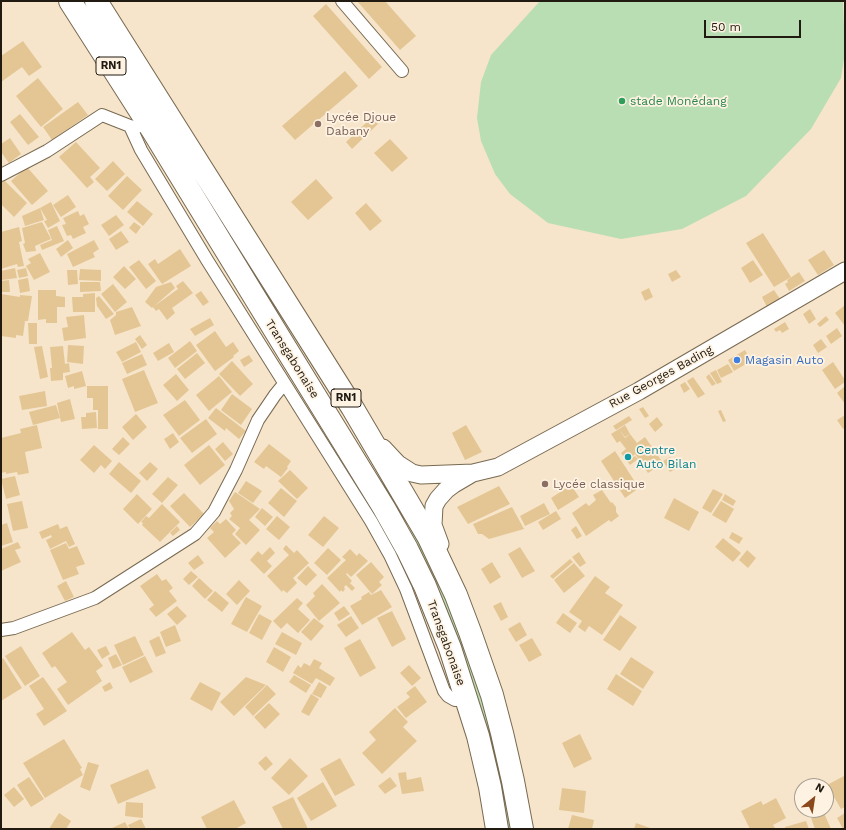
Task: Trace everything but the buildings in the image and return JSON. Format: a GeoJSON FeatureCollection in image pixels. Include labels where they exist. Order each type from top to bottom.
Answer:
{"type":"FeatureCollection","features":[{"type":"Feature","properties":{"kind":"highway","name":"Transgabonaise"},"geometry":{"type":"LineString","coordinates":[[70,1],[153,131],[216,254],[384,508],[407,549],[425,586],[450,648],[478,736],[498,829]]}},
{"type":"Feature","properties":{"kind":"highway","name":"Transgabonaise"},"geometry":{"type":"LineString","coordinates":[[96,1],[352,407],[429,538],[456,595],[492,695],[512,774],[522,829]]}},
{"type":"Feature","properties":{"kind":"street"},"geometry":{"type":"LineString","coordinates":[[342,1],[402,71]]}},
{"type":"Feature","properties":{"kind":"street"},"geometry":{"type":"LineString","coordinates":[[1,175],[47,151],[102,115],[130,126],[153,131]]}},
{"type":"Feature","properties":{"kind":"street"},"geometry":{"type":"LineString","coordinates":[[130,126],[141,150],[216,254],[284,384],[345,478],[390,555],[406,589],[444,691],[454,700],[466,698]]}},
{"type":"Feature","properties":{"kind":"street","name":"Rue Georges Bading"},"geometry":{"type":"LineString","coordinates":[[473,473],[498,467],[507,463],[645,387],[845,271]]}},
{"type":"Feature","properties":{"kind":"street"},"geometry":{"type":"LineString","coordinates":[[1,630],[14,628],[95,598],[195,534],[214,512],[236,470],[258,420],[284,384]]}},
{"type":"Feature","properties":{"kind":"street"},"geometry":{"type":"LineString","coordinates":[[352,407],[390,456],[407,470],[421,475],[473,473]]}},
{"type":"Feature","properties":{"kind":"street"},"geometry":{"type":"LineString","coordinates":[[456,595],[452,571],[433,525],[433,516],[436,502],[446,490],[473,473]]}},
{"type":"Feature","properties":{"kind":"green space"},"geometry":{"type":"Polygon","coordinates":[[[540,1],[843,1],[845,52],[841,78],[811,129],[746,196],[682,229],[621,239],[548,223],[510,194],[495,174],[481,141],[477,118],[481,82],[491,55],[540,1]]]}},
{"type":"Feature","properties":{"kind":"green space"},"geometry":{"type":"Polygon","coordinates":[[[414,529],[433,561],[481,689],[513,829],[506,829],[409,535],[410,531],[414,529]]]}},
{"type":"Feature","properties":{"kind":"place","name":"stade Monédang"},"geometry":{"type":"Point","coordinates":[622,101]}},
{"type":"Feature","properties":{"kind":"place","name":"Lycée Djoue Dabany"},"geometry":{"type":"Point","coordinates":[318,124]}},
{"type":"Feature","properties":{"kind":"place","name":"Magasin Auto"},"geometry":{"type":"Point","coordinates":[737,360]}},
{"type":"Feature","properties":{"kind":"place","name":"Centre Auto Bilan"},"geometry":{"type":"Point","coordinates":[628,457]}},
{"type":"Feature","properties":{"kind":"place","name":"Lycée classique"},"geometry":{"type":"Point","coordinates":[545,484]}}]}
